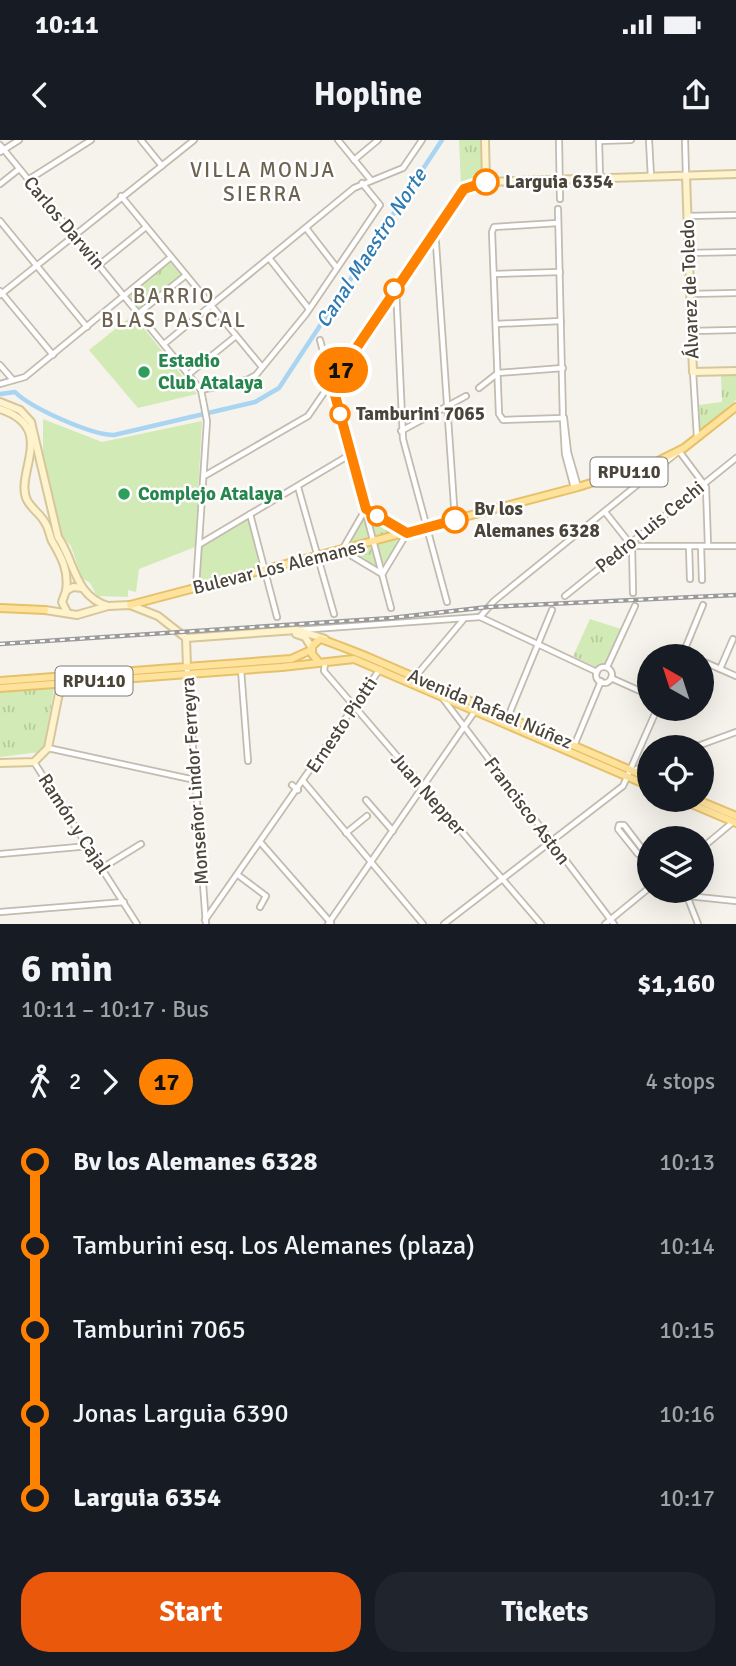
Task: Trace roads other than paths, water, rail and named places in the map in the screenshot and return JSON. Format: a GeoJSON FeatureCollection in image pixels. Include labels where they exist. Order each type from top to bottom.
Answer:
{"type":"FeatureCollection","features":[{"type":"Feature","properties":{"kind":"main road"},"geometry":{"type":"LineString","coordinates":[[485,140],[486,182],[736,174]]}},
{"type":"Feature","properties":{"kind":"main road","name":"Álvarez de Toledo"},"geometry":{"type":"LineString","coordinates":[[686,176],[693,372]]}},
{"type":"Feature","properties":{"kind":"main road"},"geometry":{"type":"LineString","coordinates":[[693,372],[736,371]]}},
{"type":"Feature","properties":{"kind":"main road"},"geometry":{"type":"LineString","coordinates":[[0,402],[20,410],[29,419],[58,537],[67,548],[75,577],[82,588],[90,597],[108,606]]}},
{"type":"Feature","properties":{"kind":"main road","name":"Bulevar Los Alemanes"},"geometry":{"type":"LineString","coordinates":[[130,605],[576,488],[652,464],[679,452],[736,407]]}},
{"type":"Feature","properties":{"kind":"main road"},"geometry":{"type":"LineString","coordinates":[[0,409],[17,415],[25,425],[32,456],[25,496],[44,521],[62,555],[67,577],[64,594],[67,611]]}},
{"type":"Feature","properties":{"kind":"main road"},"geometry":{"type":"LineString","coordinates":[[26,480],[33,473],[43,474]]}},
{"type":"Feature","properties":{"kind":"main road"},"geometry":{"type":"LineString","coordinates":[[34,509],[42,509],[48,501]]}},
{"type":"Feature","properties":{"kind":"main road"},"geometry":{"type":"LineString","coordinates":[[45,610],[73,587],[82,588]]}},
{"type":"Feature","properties":{"kind":"main road"},"geometry":{"type":"LineString","coordinates":[[84,612],[89,606],[90,597]]}},
{"type":"Feature","properties":{"kind":"main road"},"geometry":{"type":"LineString","coordinates":[[153,599],[146,605],[150,611],[186,638],[297,630]]}},
{"type":"Feature","properties":{"kind":"main road"},"geometry":{"type":"LineString","coordinates":[[0,608],[67,611],[77,615],[108,606],[130,605],[150,611]]}},
{"type":"Feature","properties":{"kind":"main road","name":"Avenida Rafael Núñez"},"geometry":{"type":"LineString","coordinates":[[297,630],[575,746],[637,778]]}},
{"type":"Feature","properties":{"kind":"main road"},"geometry":{"type":"LineString","coordinates":[[284,633],[302,635],[312,649],[313,657],[325,661],[334,651],[328,641]]}},
{"type":"Feature","properties":{"kind":"main road","name":"Monseñor Lindor Ferreyra"},"geometry":{"type":"LineString","coordinates":[[186,638],[187,670]]}},
{"type":"Feature","properties":{"kind":"main road"},"geometry":{"type":"LineString","coordinates":[[186,649],[198,639]]}},
{"type":"Feature","properties":{"kind":"main road","name":"RPU110"},"geometry":{"type":"LineString","coordinates":[[0,688],[291,659],[312,649],[318,640],[328,641]]}},
{"type":"Feature","properties":{"kind":"main road","name":"Avenida Rafael Núñez"},"geometry":{"type":"LineString","coordinates":[[325,661],[354,659],[614,771],[630,774]]}},
{"type":"Feature","properties":{"kind":"main road","name":"RPU110"},"geometry":{"type":"LineString","coordinates":[[0,681],[187,670],[241,670],[325,661]]}},
{"type":"Feature","properties":{"kind":"main road"},"geometry":{"type":"LineString","coordinates":[[61,683],[85,675]]}},
{"type":"Feature","properties":{"kind":"main road","name":"Ramón y Cajal"},"geometry":{"type":"LineString","coordinates":[[34,762],[48,748],[61,683]]}},
{"type":"Feature","properties":{"kind":"main road"},"geometry":{"type":"LineString","coordinates":[[466,707],[501,720],[508,717]]}},
{"type":"Feature","properties":{"kind":"main road"},"geometry":{"type":"LineString","coordinates":[[0,763],[34,762]]}},
{"type":"Feature","properties":{"kind":"main road"},"geometry":{"type":"LineString","coordinates":[[630,774],[637,776]]}},
{"type":"Feature","properties":{"kind":"main road"},"geometry":{"type":"LineString","coordinates":[[714,809],[735,820]]}},
{"type":"Feature","properties":{"kind":"main road"},"geometry":{"type":"LineString","coordinates":[[714,812],[735,820]]}},
{"type":"Feature","properties":{"kind":"street"},"geometry":{"type":"LineString","coordinates":[[1,149],[19,140]]}},
{"type":"Feature","properties":{"kind":"street"},"geometry":{"type":"LineString","coordinates":[[28,180],[91,140]]}},
{"type":"Feature","properties":{"kind":"street"},"geometry":{"type":"LineString","coordinates":[[53,355],[1,293],[194,140]]}},
{"type":"Feature","properties":{"kind":"street"},"geometry":{"type":"LineString","coordinates":[[338,140],[370,179]]}},
{"type":"Feature","properties":{"kind":"street"},"geometry":{"type":"LineString","coordinates":[[354,160],[378,140]]}},
{"type":"Feature","properties":{"kind":"street"},"geometry":{"type":"LineString","coordinates":[[164,344],[362,183],[403,168],[422,140]]}},
{"type":"Feature","properties":{"kind":"street"},"geometry":{"type":"LineString","coordinates":[[559,140],[560,199]]}},
{"type":"Feature","properties":{"kind":"street"},"geometry":{"type":"LineString","coordinates":[[600,178],[599,141],[631,140]]}},
{"type":"Feature","properties":{"kind":"street"},"geometry":{"type":"LineString","coordinates":[[649,140],[651,177]]}},
{"type":"Feature","properties":{"kind":"street","name":"Álvarez de Toledo"},"geometry":{"type":"LineString","coordinates":[[685,140],[686,176]]}},
{"type":"Feature","properties":{"kind":"street"},"geometry":{"type":"LineString","coordinates":[[143,141],[162,166]]}},
{"type":"Feature","properties":{"kind":"street","name":"Carlos Darwin"},"geometry":{"type":"LineString","coordinates":[[1,149],[75,234],[201,390],[206,416],[205,475]]}},
{"type":"Feature","properties":{"kind":"street"},"geometry":{"type":"LineString","coordinates":[[0,184],[19,169]]}},
{"type":"Feature","properties":{"kind":"street"},"geometry":{"type":"LineString","coordinates":[[196,588],[205,475],[304,421],[464,189],[486,182]]}},
{"type":"Feature","properties":{"kind":"street"},"geometry":{"type":"LineString","coordinates":[[201,390],[247,380],[262,368],[309,309],[380,205],[362,183]]}},
{"type":"Feature","properties":{"kind":"street"},"geometry":{"type":"LineString","coordinates":[[121,196],[262,368]]}},
{"type":"Feature","properties":{"kind":"street"},"geometry":{"type":"LineString","coordinates":[[558,209],[564,418],[576,488]]}},
{"type":"Feature","properties":{"kind":"street"},"geometry":{"type":"LineString","coordinates":[[687,216],[736,215]]}},
{"type":"Feature","properties":{"kind":"street"},"geometry":{"type":"LineString","coordinates":[[0,221],[87,327]]}},
{"type":"Feature","properties":{"kind":"street"},"geometry":{"type":"LineString","coordinates":[[558,223],[495,227],[492,232],[499,414],[503,420],[564,418]]}},
{"type":"Feature","properties":{"kind":"street"},"geometry":{"type":"LineString","coordinates":[[100,265],[146,227]]}},
{"type":"Feature","properties":{"kind":"street"},"geometry":{"type":"LineString","coordinates":[[306,228],[337,268]]}},
{"type":"Feature","properties":{"kind":"street"},"geometry":{"type":"LineString","coordinates":[[435,229],[455,520]]}},
{"type":"Feature","properties":{"kind":"street"},"geometry":{"type":"LineString","coordinates":[[688,253],[736,252]]}},
{"type":"Feature","properties":{"kind":"street"},"geometry":{"type":"LineString","coordinates":[[0,384],[25,377],[171,257]]}},
{"type":"Feature","properties":{"kind":"street"},"geometry":{"type":"LineString","coordinates":[[269,258],[309,309]]}},
{"type":"Feature","properties":{"kind":"street"},"geometry":{"type":"LineString","coordinates":[[494,274],[560,272]]}},
{"type":"Feature","properties":{"kind":"street"},"geometry":{"type":"LineString","coordinates":[[139,313],[186,275]]}},
{"type":"Feature","properties":{"kind":"street"},"geometry":{"type":"LineString","coordinates":[[395,287],[401,431],[447,602]]}},
{"type":"Feature","properties":{"kind":"street"},"geometry":{"type":"LineString","coordinates":[[690,294],[736,293]]}},
{"type":"Feature","properties":{"kind":"street"},"geometry":{"type":"LineString","coordinates":[[496,324],[561,321]]}},
{"type":"Feature","properties":{"kind":"street"},"geometry":{"type":"LineString","coordinates":[[691,331],[736,330]]}},
{"type":"Feature","properties":{"kind":"street"},"geometry":{"type":"LineString","coordinates":[[189,374],[236,336]]}},
{"type":"Feature","properties":{"kind":"street"},"geometry":{"type":"LineString","coordinates":[[320,340],[391,608]]}},
{"type":"Feature","properties":{"kind":"street"},"geometry":{"type":"LineString","coordinates":[[0,365],[13,380]]}},
{"type":"Feature","properties":{"kind":"street"},"geometry":{"type":"LineString","coordinates":[[479,388],[498,373],[563,369]]}},
{"type":"Feature","properties":{"kind":"street","name":"Álvarez de Toledo"},"geometry":{"type":"LineString","coordinates":[[693,372],[698,438]]}},
{"type":"Feature","properties":{"kind":"street"},"geometry":{"type":"LineString","coordinates":[[401,431],[466,396]]}},
{"type":"Feature","properties":{"kind":"street"},"geometry":{"type":"LineString","coordinates":[[480,617],[494,601],[679,452],[705,484],[708,546]]}},
{"type":"Feature","properties":{"kind":"street"},"geometry":{"type":"LineString","coordinates":[[200,544],[351,454]]}},
{"type":"Feature","properties":{"kind":"street","name":"Pedro Luis Cechi"},"geometry":{"type":"LineString","coordinates":[[565,596],[736,458]]}},
{"type":"Feature","properties":{"kind":"street"},"geometry":{"type":"LineString","coordinates":[[298,486],[334,614]]}},
{"type":"Feature","properties":{"kind":"street"},"geometry":{"type":"LineString","coordinates":[[366,509],[407,533],[383,574]]}},
{"type":"Feature","properties":{"kind":"street"},"geometry":{"type":"LineString","coordinates":[[366,509],[342,550],[383,574]]}},
{"type":"Feature","properties":{"kind":"street"},"geometry":{"type":"LineString","coordinates":[[605,512],[631,544],[633,593]]}},
{"type":"Feature","properties":{"kind":"street"},"geometry":{"type":"LineString","coordinates":[[250,514],[277,617]]}},
{"type":"Feature","properties":{"kind":"street"},"geometry":{"type":"LineString","coordinates":[[631,544],[736,546]]}},
{"type":"Feature","properties":{"kind":"street"},"geometry":{"type":"LineString","coordinates":[[689,546],[690,579]]}},
{"type":"Feature","properties":{"kind":"street"},"geometry":{"type":"LineString","coordinates":[[701,546],[702,580]]}},
{"type":"Feature","properties":{"kind":"street"},"geometry":{"type":"LineString","coordinates":[[687,644],[703,605]]}},
{"type":"Feature","properties":{"kind":"street"},"geometry":{"type":"LineString","coordinates":[[597,672],[607,667],[635,606]]}},
{"type":"Feature","properties":{"kind":"street"},"geometry":{"type":"LineString","coordinates":[[508,717],[552,610]]}},
{"type":"Feature","properties":{"kind":"street"},"geometry":{"type":"LineString","coordinates":[[297,630],[480,617],[597,672],[601,681],[575,746]]}},
{"type":"Feature","properties":{"kind":"street"},"geometry":{"type":"LineString","coordinates":[[415,677],[464,619]]}},
{"type":"Feature","properties":{"kind":"street"},"geometry":{"type":"LineString","coordinates":[[328,641],[327,632],[333,628]]}},
{"type":"Feature","properties":{"kind":"street"},"geometry":{"type":"LineString","coordinates":[[720,669],[733,639]]}},
{"type":"Feature","properties":{"kind":"street","name":"Juan Nepper"},"geometry":{"type":"LineString","coordinates":[[325,661],[324,671],[354,709],[541,924]]}},
{"type":"Feature","properties":{"kind":"street"},"geometry":{"type":"LineString","coordinates":[[714,666],[736,676]]}},
{"type":"Feature","properties":{"kind":"street"},"geometry":{"type":"LineString","coordinates":[[601,681],[607,682],[611,678],[612,672],[607,667]]}},
{"type":"Feature","properties":{"kind":"street","name":"Ernesto Piotti"},"geometry":{"type":"LineString","coordinates":[[205,922],[380,669]]}},
{"type":"Feature","properties":{"kind":"street","name":"Monseñor Lindor Ferreyra"},"geometry":{"type":"LineString","coordinates":[[187,670],[205,922]]}},
{"type":"Feature","properties":{"kind":"street"},"geometry":{"type":"LineString","coordinates":[[241,670],[248,761]]}},
{"type":"Feature","properties":{"kind":"street"},"geometry":{"type":"LineString","coordinates":[[611,678],[637,690]]}},
{"type":"Feature","properties":{"kind":"street","name":"Francisco Aston"},"geometry":{"type":"LineString","coordinates":[[441,696],[612,922]]}},
{"type":"Feature","properties":{"kind":"street"},"geometry":{"type":"LineString","coordinates":[[261,843],[330,923],[475,711]]}},
{"type":"Feature","properties":{"kind":"street"},"geometry":{"type":"LineString","coordinates":[[444,924],[623,786],[652,721]]}},
{"type":"Feature","properties":{"kind":"street"},"geometry":{"type":"LineString","coordinates":[[714,740],[736,732]]}},
{"type":"Feature","properties":{"kind":"street"},"geometry":{"type":"LineString","coordinates":[[48,748],[195,780]]}},
{"type":"Feature","properties":{"kind":"street","name":"Ramón y Cajal"},"geometry":{"type":"LineString","coordinates":[[34,762],[137,924]]}},
{"type":"Feature","properties":{"kind":"street"},"geometry":{"type":"LineString","coordinates":[[630,774],[637,770]]}},
{"type":"Feature","properties":{"kind":"street"},"geometry":{"type":"LineString","coordinates":[[304,782],[423,924]]}},
{"type":"Feature","properties":{"kind":"street"},"geometry":{"type":"LineString","coordinates":[[292,785],[298,790]]}},
{"type":"Feature","properties":{"kind":"street"},"geometry":{"type":"LineString","coordinates":[[366,800],[393,831]]}},
{"type":"Feature","properties":{"kind":"street"},"geometry":{"type":"LineString","coordinates":[[346,833],[367,816]]}},
{"type":"Feature","properties":{"kind":"street"},"geometry":{"type":"LineString","coordinates":[[714,838],[735,820]]}},
{"type":"Feature","properties":{"kind":"street"},"geometry":{"type":"LineString","coordinates":[[619,825],[624,825],[643,849],[642,854],[638,854],[618,829],[619,825]]}},
{"type":"Feature","properties":{"kind":"street"},"geometry":{"type":"LineString","coordinates":[[102,868],[141,844]]}},
{"type":"Feature","properties":{"kind":"street"},"geometry":{"type":"LineString","coordinates":[[0,854],[89,846]]}},
{"type":"Feature","properties":{"kind":"street"},"geometry":{"type":"LineString","coordinates":[[238,875],[267,896],[260,907]]}},
{"type":"Feature","properties":{"kind":"street"},"geometry":{"type":"LineString","coordinates":[[714,898],[736,901]]}},
{"type":"Feature","properties":{"kind":"street"},"geometry":{"type":"LineString","coordinates":[[604,924],[612,922],[637,899]]}},
{"type":"Feature","properties":{"kind":"street"},"geometry":{"type":"LineString","coordinates":[[0,912],[124,902]]}},
{"type":"Feature","properties":{"kind":"street"},"geometry":{"type":"LineString","coordinates":[[690,903],[698,924]]}},
{"type":"Feature","properties":{"kind":"waterway","name":"Canal Maestro Norte"},"geometry":{"type":"LineString","coordinates":[[0,394],[15,392],[62,420],[91,431],[114,435],[255,402],[279,388],[442,140]]}},
{"type":"Feature","properties":{"kind":"railway"},"geometry":{"type":"LineString","coordinates":[[0,644],[391,618],[488,607],[736,595]]}},
{"type":"Feature","properties":{"kind":"place","name":"Larguia 6354"},"geometry":{"type":"Point","coordinates":[486,182]}},
{"type":"Feature","properties":{"kind":"place","name":"Estadio Club Atalaya"},"geometry":{"type":"Point","coordinates":[144,372]}},
{"type":"Feature","properties":{"kind":"place","name":"Tamburini 7065"},"geometry":{"type":"Point","coordinates":[340,414]}},
{"type":"Feature","properties":{"kind":"place","name":"Complejo Atalaya"},"geometry":{"type":"Point","coordinates":[124,494]}},
{"type":"Feature","properties":{"kind":"place","name":"Bv los Alemanes 6328"},"geometry":{"type":"Point","coordinates":[455,520]}},
{"type":"Feature","properties":{"kind":"district","name":"VILLA MONJA SIERRA"},"geometry":{"type":"Point","coordinates":[263,182]}},
{"type":"Feature","properties":{"kind":"district","name":"BARRIO BLAS PASCAL"},"geometry":{"type":"Point","coordinates":[174,308]}}]}
